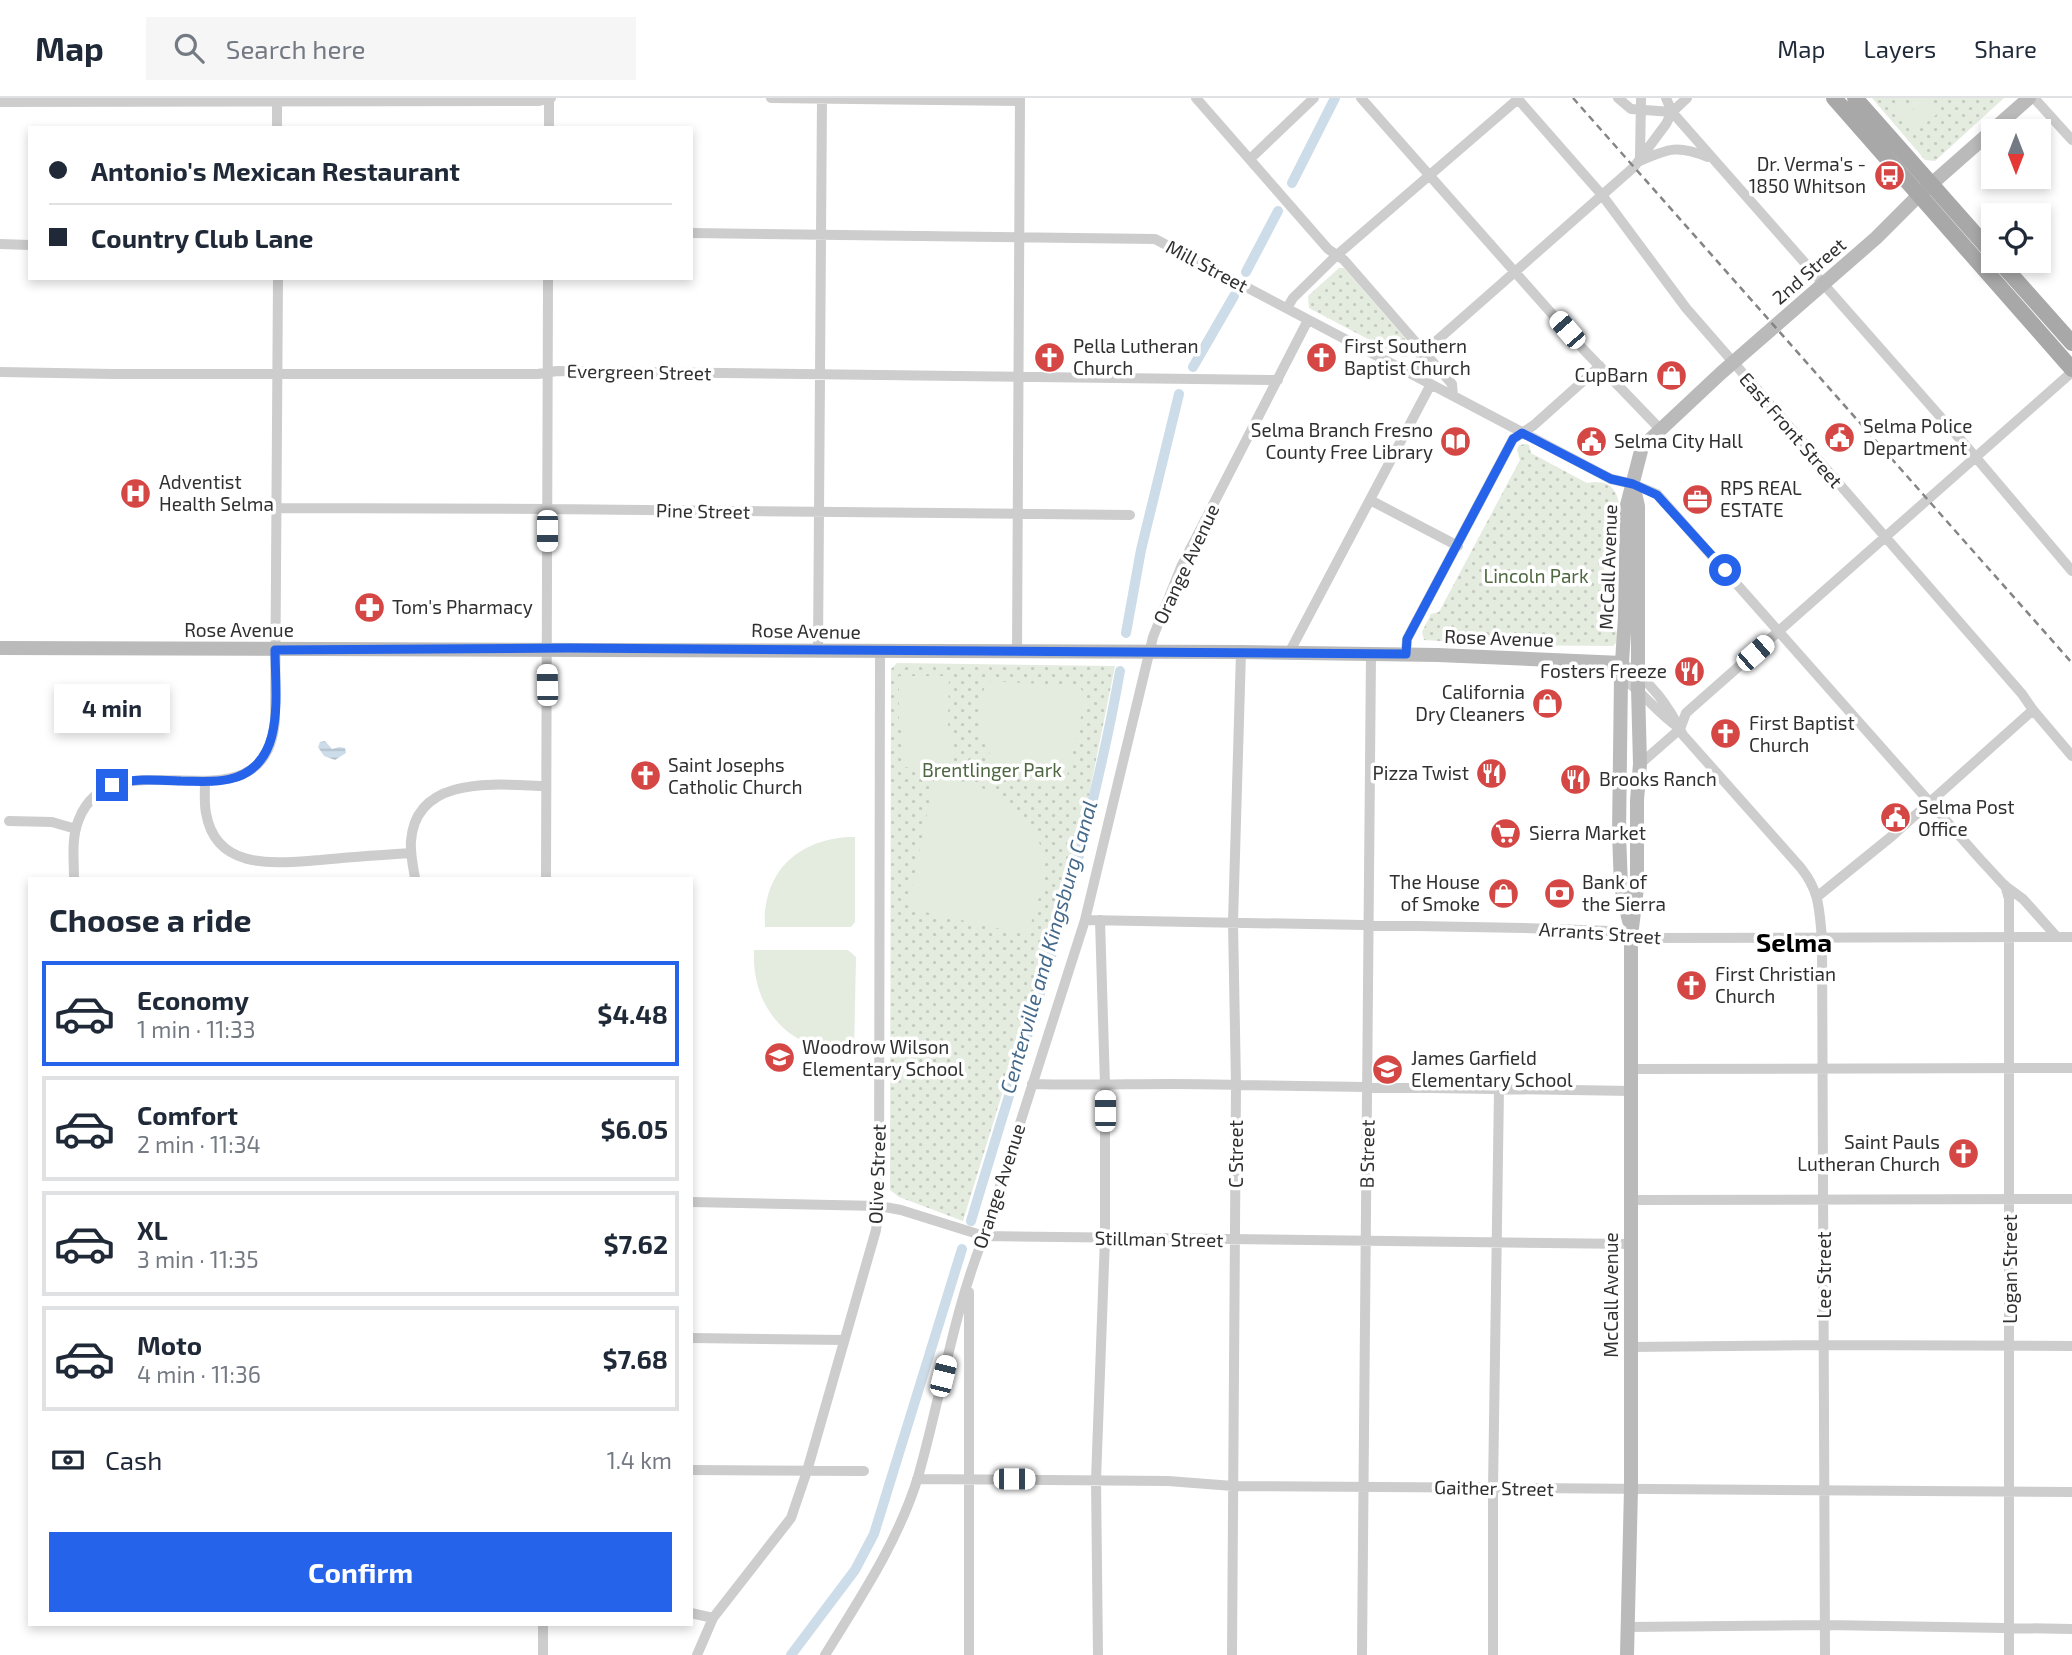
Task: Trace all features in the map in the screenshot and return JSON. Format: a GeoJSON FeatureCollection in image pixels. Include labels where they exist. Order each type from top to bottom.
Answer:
{"type":"FeatureCollection","features":[{"type":"Feature","properties":{"kind":"main road"},"geometry":{"type":"LineString","coordinates":[[1835,98],[2072,371]]}},
{"type":"Feature","properties":{"kind":"main road"},"geometry":{"type":"LineString","coordinates":[[1855,98],[1981,240]]}},
{"type":"Feature","properties":{"kind":"main road","name":"2nd Street"},"geometry":{"type":"LineString","coordinates":[[1633,484],[1642,447],[1660,429],[2029,98]]}},
{"type":"Feature","properties":{"kind":"main road"},"geometry":{"type":"LineString","coordinates":[[2010,273],[2072,344]]}},
{"type":"Feature","properties":{"kind":"main road","name":"McCall Avenue"},"geometry":{"type":"LineString","coordinates":[[1631,936],[1621,887],[1618,668],[1627,505],[1633,484]]}},
{"type":"Feature","properties":{"kind":"main road","name":"McCall Avenue"},"geometry":{"type":"LineString","coordinates":[[1627,1655],[1631,1489],[1631,936],[1637,888],[1637,800],[1640,764],[1639,506],[1633,484]]}},
{"type":"Feature","properties":{"kind":"main road","name":"Rose Avenue"},"geometry":{"type":"LineString","coordinates":[[0,648],[547,648],[1406,654],[1585,661],[1618,668]]}},
{"type":"Feature","properties":{"kind":"street"},"geometry":{"type":"LineString","coordinates":[[0,102],[540,101],[550,98],[549,126]]}},
{"type":"Feature","properties":{"kind":"street"},"geometry":{"type":"LineString","coordinates":[[771,98],[1020,99],[1017,652]]}},
{"type":"Feature","properties":{"kind":"street"},"geometry":{"type":"LineString","coordinates":[[818,651],[822,98]]}},
{"type":"Feature","properties":{"kind":"street"},"geometry":{"type":"LineString","coordinates":[[1196,98],[1328,249],[1345,260],[1425,351],[1452,384],[1453,396]]}},
{"type":"Feature","properties":{"kind":"street"},"geometry":{"type":"LineString","coordinates":[[1250,159],[1314,98]]}},
{"type":"Feature","properties":{"kind":"street"},"geometry":{"type":"LineString","coordinates":[[1361,98],[1600,366],[1660,429]]}},
{"type":"Feature","properties":{"kind":"street"},"geometry":{"type":"LineString","coordinates":[[1618,98],[1631,109],[1672,112]]}},
{"type":"Feature","properties":{"kind":"street"},"geometry":{"type":"LineString","coordinates":[[1639,161],[1642,98]]}},
{"type":"Feature","properties":{"kind":"street"},"geometry":{"type":"LineString","coordinates":[[1666,98],[1672,112],[1711,158],[1824,283],[2072,571]]}},
{"type":"Feature","properties":{"kind":"street"},"geometry":{"type":"LineString","coordinates":[[1412,374],[1425,351],[1639,161],[1672,112],[1687,98]]}},
{"type":"Feature","properties":{"kind":"street"},"geometry":{"type":"LineString","coordinates":[[2034,98],[2072,141]]}},
{"type":"Feature","properties":{"kind":"street"},"geometry":{"type":"LineString","coordinates":[[1287,308],[1293,298],[1337,255],[1517,99]]}},
{"type":"Feature","properties":{"kind":"street","name":"East Front Street"},"geometry":{"type":"LineString","coordinates":[[1517,99],[1602,195],[1678,299],[2014,684],[2072,756]]}},
{"type":"Feature","properties":{"kind":"street"},"geometry":{"type":"LineString","coordinates":[[277,102],[277,126]]}},
{"type":"Feature","properties":{"kind":"street"},"geometry":{"type":"LineString","coordinates":[[1639,161],[1663,150],[1676,148],[1711,158]]}},
{"type":"Feature","properties":{"kind":"street","name":"Mill Street"},"geometry":{"type":"LineString","coordinates":[[693,233],[1156,239],[1611,479],[1633,484],[1657,495],[2004,885],[2023,899],[2057,937]]}},
{"type":"Feature","properties":{"kind":"street"},"geometry":{"type":"LineString","coordinates":[[0,244],[28,245]]}},
{"type":"Feature","properties":{"kind":"street"},"geometry":{"type":"LineString","coordinates":[[74,877],[76,829],[88,802],[112,785],[138,780],[221,781],[238,776],[258,763],[268,751],[274,728],[278,280]]}},
{"type":"Feature","properties":{"kind":"street"},"geometry":{"type":"LineString","coordinates":[[546,877],[548,280]]}},
{"type":"Feature","properties":{"kind":"street","name":"Orange Avenue"},"geometry":{"type":"LineString","coordinates":[[825,1655],[885,1558],[917,1479],[969,1273],[984,1236],[1085,920],[1149,652],[1181,568],[1308,320]]}},
{"type":"Feature","properties":{"kind":"street"},"geometry":{"type":"LineString","coordinates":[[1406,654],[1407,639],[1513,439],[1544,417],[1600,366]]}},
{"type":"Feature","properties":{"kind":"street"},"geometry":{"type":"LineString","coordinates":[[1640,764],[1680,729],[1686,713],[2072,371]]}},
{"type":"Feature","properties":{"kind":"street","name":"Evergreen Street"},"geometry":{"type":"LineString","coordinates":[[0,372],[547,372],[1278,380]]}},
{"type":"Feature","properties":{"kind":"street"},"geometry":{"type":"LineString","coordinates":[[1289,653],[1431,384]]}},
{"type":"Feature","properties":{"kind":"street"},"geometry":{"type":"LineString","coordinates":[[1370,500],[1458,546]]}},
{"type":"Feature","properties":{"kind":"street","name":"Pine Street"},"geometry":{"type":"LineString","coordinates":[[277,508],[1130,515]]}},
{"type":"Feature","properties":{"kind":"street","name":"Olive Street"},"geometry":{"type":"LineString","coordinates":[[697,1655],[713,1618],[786,1527],[796,1506],[876,1230],[879,1206],[880,651]]}},
{"type":"Feature","properties":{"kind":"street","name":"C Street"},"geometry":{"type":"LineString","coordinates":[[1232,1655],[1236,1239],[1233,922],[1241,652]]}},
{"type":"Feature","properties":{"kind":"street","name":"B Street"},"geometry":{"type":"LineString","coordinates":[[1362,1655],[1371,654]]}},
{"type":"Feature","properties":{"kind":"street"},"geometry":{"type":"LineString","coordinates":[[1618,668],[1638,673],[1672,712],[1680,729]]}},
{"type":"Feature","properties":{"kind":"street"},"geometry":{"type":"LineString","coordinates":[[1618,668],[1680,729],[1801,868],[1818,896],[1930,802],[2033,710]]}},
{"type":"Feature","properties":{"kind":"street"},"geometry":{"type":"LineString","coordinates":[[205,781],[205,810],[210,827],[227,849],[243,859],[274,863],[411,853]]}},
{"type":"Feature","properties":{"kind":"street"},"geometry":{"type":"LineString","coordinates":[[415,877],[411,853],[413,828],[432,801],[442,794],[468,786],[546,786]]}},
{"type":"Feature","properties":{"kind":"street"},"geometry":{"type":"LineString","coordinates":[[9,821],[52,822],[76,829]]}},
{"type":"Feature","properties":{"kind":"street","name":"Logan Street"},"geometry":{"type":"LineString","coordinates":[[2004,885],[2009,899],[2010,937],[2009,1655]]}},
{"type":"Feature","properties":{"kind":"street","name":"Lee Street"},"geometry":{"type":"LineString","coordinates":[[1818,896],[1822,938],[1825,1655]]}},
{"type":"Feature","properties":{"kind":"street","name":"Arrants Street"},"geometry":{"type":"LineString","coordinates":[[1085,920],[1598,930],[1646,939],[2072,937]]}},
{"type":"Feature","properties":{"kind":"street"},"geometry":{"type":"LineString","coordinates":[[1098,1655],[1096,1480],[1105,1238],[1105,1085],[1100,920]]}},
{"type":"Feature","properties":{"kind":"street"},"geometry":{"type":"LineString","coordinates":[[1632,1069],[2072,1068]]}},
{"type":"Feature","properties":{"kind":"street"},"geometry":{"type":"LineString","coordinates":[[1032,1084],[1172,1082],[1633,1091]]}},
{"type":"Feature","properties":{"kind":"street"},"geometry":{"type":"LineString","coordinates":[[1493,1655],[1499,1089]]}},
{"type":"Feature","properties":{"kind":"street"},"geometry":{"type":"LineString","coordinates":[[1631,1200],[2072,1199]]}},
{"type":"Feature","properties":{"kind":"street","name":"Stillman Street"},"geometry":{"type":"LineString","coordinates":[[693,1202],[879,1206],[901,1210],[984,1236],[1631,1244]]}},
{"type":"Feature","properties":{"kind":"street"},"geometry":{"type":"LineString","coordinates":[[969,1273],[969,1655]]}},
{"type":"Feature","properties":{"kind":"street"},"geometry":{"type":"LineString","coordinates":[[693,1338],[844,1340]]}},
{"type":"Feature","properties":{"kind":"street"},"geometry":{"type":"LineString","coordinates":[[1630,1347],[2072,1346]]}},
{"type":"Feature","properties":{"kind":"street"},"geometry":{"type":"LineString","coordinates":[[693,1470],[864,1471]]}},
{"type":"Feature","properties":{"kind":"street","name":"Gaither Street"},"geometry":{"type":"LineString","coordinates":[[917,1479],[1168,1480],[1233,1486],[1493,1489],[2072,1492]]}},
{"type":"Feature","properties":{"kind":"street"},"geometry":{"type":"LineString","coordinates":[[693,1613],[713,1618]]}},
{"type":"Feature","properties":{"kind":"street"},"geometry":{"type":"LineString","coordinates":[[1628,1627],[1826,1625],[2072,1629]]}},
{"type":"Feature","properties":{"kind":"street"},"geometry":{"type":"LineString","coordinates":[[543,1626],[543,1655]]}},
{"type":"Feature","properties":{"kind":"green space"},"geometry":{"type":"Polygon","coordinates":[[[1872,98],[2004,98],[1935,161],[1925,160],[1872,98]]]}},
{"type":"Feature","properties":{"kind":"green space"},"geometry":{"type":"Polygon","coordinates":[[[1896,98],[1900,98],[1902,106],[1915,114],[1911,106],[1919,98],[1923,98],[1937,114],[1919,129],[1913,130],[1895,111],[1896,98]]]}},
{"type":"Feature","properties":{"kind":"green space"},"geometry":{"type":"Polygon","coordinates":[[[1339,268],[1344,268],[1411,345],[1412,349],[1407,357],[1402,357],[1309,308],[1308,296],[1339,268]]]}},
{"type":"Feature","properties":{"kind":"green space","name":"Lincoln Park"},"geometry":{"type":"Polygon","coordinates":[[[1519,445],[1529,445],[1531,453],[1587,483],[1604,483],[1617,495],[1620,517],[1604,534],[1604,611],[1616,629],[1618,641],[1613,646],[1503,645],[1424,640],[1422,632],[1431,614],[1439,612],[1520,460],[1517,450],[1519,445]]]}},
{"type":"Feature","properties":{"kind":"green space","name":"Brentlinger Park"},"geometry":{"type":"Polygon","coordinates":[[[897,663],[1115,666],[1089,795],[1065,889],[963,1221],[899,1197],[890,1190],[891,669],[897,663]]]}},
{"type":"Feature","properties":{"kind":"green space"},"geometry":{"type":"Polygon","coordinates":[[[899,676],[949,676],[948,726],[954,726],[953,779],[980,787],[1003,799],[1031,827],[1038,840],[1045,860],[1044,874],[1028,935],[916,910],[909,901],[934,780],[926,779],[926,768],[902,767],[903,727],[899,726],[899,676]]]}},
{"type":"Feature","properties":{"kind":"green space"},"geometry":{"type":"Polygon","coordinates":[[[987,681],[1079,686],[1086,696],[1065,785],[1043,785],[1023,780],[1006,771],[993,758],[984,742],[980,723],[981,703],[987,681]]]}},
{"type":"Feature","properties":{"kind":"green space"},"geometry":{"type":"Polygon","coordinates":[[[855,837],[855,922],[851,927],[765,927],[770,889],[788,861],[817,843],[855,837]]]}},
{"type":"Feature","properties":{"kind":"green space"},"geometry":{"type":"Polygon","coordinates":[[[754,950],[848,950],[856,957],[854,1052],[832,1051],[812,1045],[795,1037],[780,1025],[768,1010],[760,992],[755,972],[754,950]]]}},
{"type":"Feature","properties":{"kind":"water"},"geometry":{"type":"Polygon","coordinates":[[[325,741],[332,749],[345,748],[346,753],[335,760],[324,756],[318,747],[320,742],[325,741]]]}},
{"type":"Feature","properties":{"kind":"waterway","name":"Centerville and Kingsburg Canal"},"geometry":{"type":"LineString","coordinates":[[1292,183],[1335,98]]}},
{"type":"Feature","properties":{"kind":"waterway","name":"Centerville and Kingsburg Canal"},"geometry":{"type":"LineString","coordinates":[[1246,272],[1278,211]]}},
{"type":"Feature","properties":{"kind":"waterway","name":"Centerville and Kingsburg Canal"},"geometry":{"type":"LineString","coordinates":[[1193,367],[1234,296]]}},
{"type":"Feature","properties":{"kind":"waterway","name":"Centerville and Kingsburg Canal"},"geometry":{"type":"LineString","coordinates":[[1126,633],[1141,550],[1179,394]]}},
{"type":"Feature","properties":{"kind":"waterway","name":"Centerville and Kingsburg Canal"},"geometry":{"type":"LineString","coordinates":[[971,1221],[1073,879],[1120,671]]}},
{"type":"Feature","properties":{"kind":"waterway","name":"Centerville and Kingsburg Canal"},"geometry":{"type":"LineString","coordinates":[[791,1655],[855,1570],[874,1534],[962,1249]]}},
{"type":"Feature","properties":{"kind":"railway"},"geometry":{"type":"LineString","coordinates":[[1573,98],[2072,663]]}},
{"type":"Feature","properties":{"kind":"place","name":"Dr. Verma's - 1850 Whitson"},"geometry":{"type":"Point","coordinates":[1889,175]}},
{"type":"Feature","properties":{"kind":"place","name":"Pella Lutheran Church"},"geometry":{"type":"Point","coordinates":[1050,357]}},
{"type":"Feature","properties":{"kind":"place","name":"First Southern Baptist Church"},"geometry":{"type":"Point","coordinates":[1321,357]}},
{"type":"Feature","properties":{"kind":"place","name":"CupBarn"},"geometry":{"type":"Point","coordinates":[1671,375]}},
{"type":"Feature","properties":{"kind":"place","name":"Selma Police Department"},"geometry":{"type":"Point","coordinates":[1840,437]}},
{"type":"Feature","properties":{"kind":"place","name":"Selma Branch Fresno County Free Library"},"geometry":{"type":"Point","coordinates":[1456,441]}},
{"type":"Feature","properties":{"kind":"place","name":"Selma City Hall"},"geometry":{"type":"Point","coordinates":[1591,441]}},
{"type":"Feature","properties":{"kind":"place","name":"Adventist Health Selma"},"geometry":{"type":"Point","coordinates":[136,493]}},
{"type":"Feature","properties":{"kind":"place","name":"RPS REAL ESTATE"},"geometry":{"type":"Point","coordinates":[1697,499]}},
{"type":"Feature","properties":{"kind":"place","name":"Tom's Pharmacy"},"geometry":{"type":"Point","coordinates":[369,607]}},
{"type":"Feature","properties":{"kind":"place","name":"Fosters Freeze"},"geometry":{"type":"Point","coordinates":[1690,671]}},
{"type":"Feature","properties":{"kind":"place","name":"California Dry Cleaners"},"geometry":{"type":"Point","coordinates":[1548,703]}},
{"type":"Feature","properties":{"kind":"place","name":"First Baptist Church"},"geometry":{"type":"Point","coordinates":[1726,734]}},
{"type":"Feature","properties":{"kind":"place","name":"Pizza Twist"},"geometry":{"type":"Point","coordinates":[1492,773]}},
{"type":"Feature","properties":{"kind":"place","name":"Saint Josephs Catholic Church"},"geometry":{"type":"Point","coordinates":[645,776]}},
{"type":"Feature","properties":{"kind":"place","name":"Brooks Ranch"},"geometry":{"type":"Point","coordinates":[1576,779]}},
{"type":"Feature","properties":{"kind":"place","name":"Selma Post Office"},"geometry":{"type":"Point","coordinates":[1895,818]}},
{"type":"Feature","properties":{"kind":"place","name":"Sierra Market"},"geometry":{"type":"Point","coordinates":[1506,833]}},
{"type":"Feature","properties":{"kind":"place","name":"The House of Smoke"},"geometry":{"type":"Point","coordinates":[1503,893]}},
{"type":"Feature","properties":{"kind":"place","name":"Bank of the Sierra"},"geometry":{"type":"Point","coordinates":[1559,893]}},
{"type":"Feature","properties":{"kind":"place","name":"First Christian Church"},"geometry":{"type":"Point","coordinates":[1692,985]}},
{"type":"Feature","properties":{"kind":"place","name":"Woodrow Wilson Elementary School"},"geometry":{"type":"Point","coordinates":[779,1058]}},
{"type":"Feature","properties":{"kind":"place","name":"James Garfield Elementary School"},"geometry":{"type":"Point","coordinates":[1388,1069]}},
{"type":"Feature","properties":{"kind":"place","name":"Saint Pauls Lutheran Church"},"geometry":{"type":"Point","coordinates":[1963,1153]}},
{"type":"Feature","properties":{"kind":"district","name":"Selma"},"geometry":{"type":"Point","coordinates":[1794,943]}},
{"type":"Feature","properties":{"kind":"route"},"geometry":{"type":"LineString","coordinates":[[112,785],[145,780],[221,781],[253,768],[268,751],[273,736],[275,650],[569,648],[1406,654],[1407,639],[1513,439],[1522,433],[1611,479],[1633,484],[1657,495],[1725,570]]}}]}
